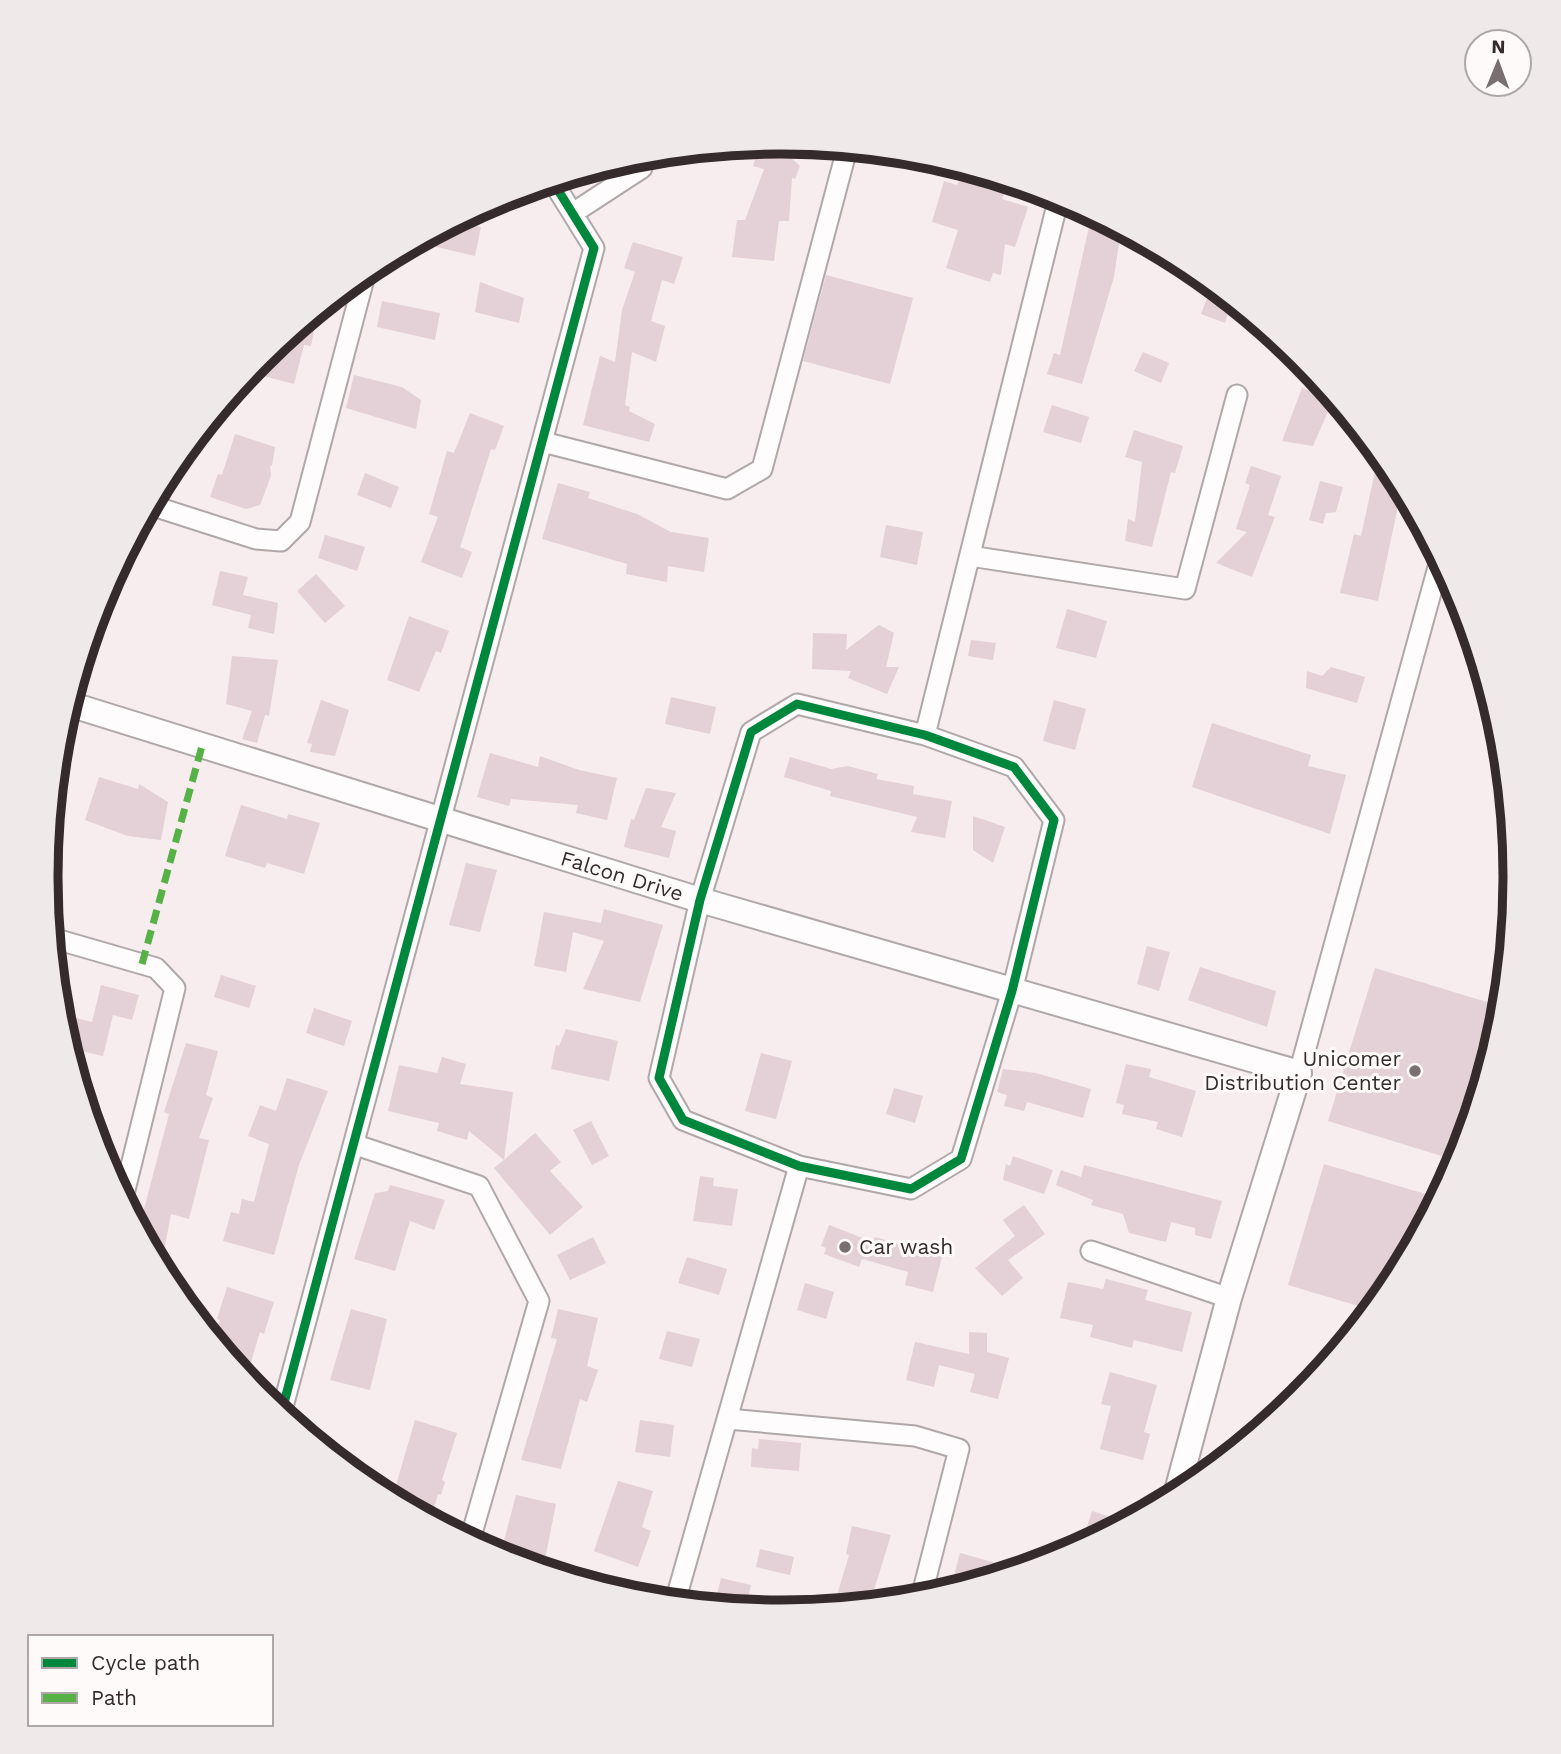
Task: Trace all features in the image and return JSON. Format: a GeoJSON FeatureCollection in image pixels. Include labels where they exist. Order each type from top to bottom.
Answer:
{"type":"FeatureCollection","features":[{"type":"Feature","properties":{"kind":"street"},"geometry":{"type":"LineString","coordinates":[[543,442],[727,489],[762,469],[845,157]]}},
{"type":"Feature","properties":{"kind":"street"},"geometry":{"type":"LineString","coordinates":[[573,213],[642,168]]}},
{"type":"Feature","properties":{"kind":"street"},"geometry":{"type":"LineString","coordinates":[[284,1402],[356,1145],[594,247],[558,190]]}},
{"type":"Feature","properties":{"kind":"street"},"geometry":{"type":"LineString","coordinates":[[925,736],[1056,209]]}},
{"type":"Feature","properties":{"kind":"street"},"geometry":{"type":"LineString","coordinates":[[160,508],[256,539],[281,541],[300,522],[361,289]]}},
{"type":"Feature","properties":{"kind":"street"},"geometry":{"type":"LineString","coordinates":[[970,556],[1185,589],[1237,395]]}},
{"type":"Feature","properties":{"kind":"street"},"geometry":{"type":"LineString","coordinates":[[1180,1479],[1229,1298],[1299,1073],[1436,573]]}},
{"type":"Feature","properties":{"kind":"street"},"geometry":{"type":"LineString","coordinates":[[797,704],[925,736],[1014,766],[1054,820],[1012,991],[961,1159],[911,1189],[799,1166],[683,1119],[659,1078],[700,900],[751,732],[797,704]]}},
{"type":"Feature","properties":{"kind":"street","name":"Falcon Drive"},"geometry":{"type":"LineString","coordinates":[[78,707],[700,900],[1299,1073]]}},
{"type":"Feature","properties":{"kind":"street"},"geometry":{"type":"LineString","coordinates":[[61,941],[156,968],[175,988],[126,1184]]}},
{"type":"Feature","properties":{"kind":"street"},"geometry":{"type":"LineString","coordinates":[[356,1145],[479,1186],[539,1301],[473,1531]]}},
{"type":"Feature","properties":{"kind":"street"},"geometry":{"type":"LineString","coordinates":[[678,1593],[799,1166]]}},
{"type":"Feature","properties":{"kind":"street"},"geometry":{"type":"LineString","coordinates":[[1091,1251],[1229,1298]]}},
{"type":"Feature","properties":{"kind":"street"},"geometry":{"type":"LineString","coordinates":[[728,1419],[915,1436],[959,1449],[924,1585]]}},
{"type":"Feature","properties":{"kind":"building"},"geometry":{"type":"Polygon","coordinates":[[[780,154],[789,154],[800,166],[795,179],[792,178],[789,221],[779,221],[774,261],[732,257],[737,220],[745,220],[764,169],[753,166],[756,155],[780,154]]]}},
{"type":"Feature","properties":{"kind":"building"},"geometry":{"type":"Polygon","coordinates":[[[961,177],[968,179],[1006,191],[1002,199],[1028,207],[1015,247],[1005,244],[1001,275],[993,273],[990,282],[946,268],[958,230],[932,222],[944,181],[957,185],[961,177]]]}},
{"type":"Feature","properties":{"kind":"building"},"geometry":{"type":"Polygon","coordinates":[[[471,224],[481,227],[475,256],[430,245],[471,224]]]}},
{"type":"Feature","properties":{"kind":"building"},"geometry":{"type":"Polygon","coordinates":[[[1090,224],[1120,239],[1114,277],[1082,384],[1047,374],[1054,353],[1060,355],[1090,224]]]}},
{"type":"Feature","properties":{"kind":"building"},"geometry":{"type":"Polygon","coordinates":[[[633,242],[683,257],[674,284],[662,280],[651,321],[665,326],[656,362],[632,352],[625,405],[630,407],[629,411],[655,424],[649,442],[583,425],[600,356],[615,362],[622,310],[635,272],[624,268],[633,242]]]}},
{"type":"Feature","properties":{"kind":"building"},"geometry":{"type":"Polygon","coordinates":[[[826,275],[913,298],[890,384],[803,361],[826,275]]]}},
{"type":"Feature","properties":{"kind":"building"},"geometry":{"type":"Polygon","coordinates":[[[480,282],[524,298],[519,323],[475,312],[480,282]]]}},
{"type":"Feature","properties":{"kind":"building"},"geometry":{"type":"Polygon","coordinates":[[[1208,295],[1229,311],[1225,323],[1201,314],[1208,295]]]}},
{"type":"Feature","properties":{"kind":"building"},"geometry":{"type":"Polygon","coordinates":[[[382,301],[440,313],[435,340],[377,327],[382,301]]]}},
{"type":"Feature","properties":{"kind":"building"},"geometry":{"type":"Polygon","coordinates":[[[315,326],[311,346],[304,345],[294,384],[260,375],[315,326]]]}},
{"type":"Feature","properties":{"kind":"building"},"geometry":{"type":"Polygon","coordinates":[[[1143,352],[1169,363],[1161,383],[1134,371],[1143,352]]]}},
{"type":"Feature","properties":{"kind":"building"},"geometry":{"type":"Polygon","coordinates":[[[354,375],[402,387],[421,400],[416,429],[346,408],[354,375]]]}},
{"type":"Feature","properties":{"kind":"building"},"geometry":{"type":"Polygon","coordinates":[[[1302,388],[1319,395],[1330,407],[1313,446],[1282,441],[1302,388]]]}},
{"type":"Feature","properties":{"kind":"building"},"geometry":{"type":"Polygon","coordinates":[[[1052,405],[1089,417],[1081,443],[1043,432],[1052,405]]]}},
{"type":"Feature","properties":{"kind":"building"},"geometry":{"type":"Polygon","coordinates":[[[470,413],[504,426],[495,450],[491,449],[460,547],[472,552],[462,578],[421,562],[438,517],[429,514],[447,451],[454,453],[470,413]]]}},
{"type":"Feature","properties":{"kind":"building"},"geometry":{"type":"Polygon","coordinates":[[[1134,430],[1183,446],[1175,473],[1171,472],[1152,547],[1125,541],[1128,519],[1135,522],[1142,462],[1125,457],[1134,430]]]}},
{"type":"Feature","properties":{"kind":"building"},"geometry":{"type":"Polygon","coordinates":[[[235,434],[275,447],[272,466],[270,465],[271,476],[260,505],[246,509],[210,497],[218,474],[222,475],[235,434]]]}},
{"type":"Feature","properties":{"kind":"building"},"geometry":{"type":"Polygon","coordinates":[[[1251,466],[1281,476],[1268,515],[1275,517],[1252,577],[1216,563],[1247,532],[1236,529],[1250,485],[1245,483],[1251,466]]]}},
{"type":"Feature","properties":{"kind":"building"},"geometry":{"type":"Polygon","coordinates":[[[1376,468],[1398,504],[1378,601],[1340,593],[1354,534],[1361,536],[1376,468]]]}},
{"type":"Feature","properties":{"kind":"building"},"geometry":{"type":"Polygon","coordinates":[[[365,473],[399,487],[391,508],[357,495],[365,473]]]}},
{"type":"Feature","properties":{"kind":"building"},"geometry":{"type":"Polygon","coordinates":[[[1320,481],[1343,487],[1336,512],[1326,513],[1323,524],[1309,520],[1320,481]]]}},
{"type":"Feature","properties":{"kind":"building"},"geometry":{"type":"Polygon","coordinates":[[[558,483],[590,492],[588,498],[637,514],[671,532],[709,538],[704,572],[668,566],[667,582],[626,574],[627,564],[542,539],[558,483]]]}},
{"type":"Feature","properties":{"kind":"building"},"geometry":{"type":"Polygon","coordinates":[[[886,525],[923,532],[917,565],[880,557],[886,525]]]}},
{"type":"Feature","properties":{"kind":"building"},"geometry":{"type":"Polygon","coordinates":[[[325,535],[365,547],[357,571],[318,558],[325,535]]]}},
{"type":"Feature","properties":{"kind":"building"},"geometry":{"type":"Polygon","coordinates":[[[220,571],[248,577],[243,595],[278,603],[274,634],[248,628],[251,615],[212,605],[220,571]]]}},
{"type":"Feature","properties":{"kind":"building"},"geometry":{"type":"Polygon","coordinates":[[[316,574],[345,606],[325,623],[297,591],[316,574]]]}},
{"type":"Feature","properties":{"kind":"building"},"geometry":{"type":"Polygon","coordinates":[[[1067,609],[1107,621],[1096,658],[1056,648],[1067,609]]]}},
{"type":"Feature","properties":{"kind":"building"},"geometry":{"type":"Polygon","coordinates":[[[409,616],[449,631],[441,653],[436,651],[419,692],[387,680],[409,616]]]}},
{"type":"Feature","properties":{"kind":"building"},"geometry":{"type":"Polygon","coordinates":[[[879,625],[894,633],[886,667],[899,667],[887,694],[848,678],[851,671],[812,669],[813,633],[847,634],[846,650],[879,625]]]}},
{"type":"Feature","properties":{"kind":"building"},"geometry":{"type":"Polygon","coordinates":[[[971,640],[996,643],[993,660],[968,656],[971,640]]]}},
{"type":"Feature","properties":{"kind":"building"},"geometry":{"type":"Polygon","coordinates":[[[232,656],[278,660],[269,716],[265,715],[257,743],[242,739],[252,711],[226,704],[232,656]]]}},
{"type":"Feature","properties":{"kind":"building"},"geometry":{"type":"Polygon","coordinates":[[[1331,667],[1365,677],[1357,703],[1306,688],[1307,671],[1322,676],[1331,667]]]}},
{"type":"Feature","properties":{"kind":"building"},"geometry":{"type":"Polygon","coordinates":[[[671,697],[716,707],[710,734],[665,724],[671,697]]]}},
{"type":"Feature","properties":{"kind":"building"},"geometry":{"type":"Polygon","coordinates":[[[321,700],[349,710],[335,756],[310,752],[312,744],[307,743],[321,700]]]}},
{"type":"Feature","properties":{"kind":"building"},"geometry":{"type":"Polygon","coordinates":[[[1054,700],[1086,709],[1075,750],[1043,741],[1054,700]]]}},
{"type":"Feature","properties":{"kind":"building"},"geometry":{"type":"Polygon","coordinates":[[[1212,723],[1311,755],[1308,766],[1346,775],[1330,834],[1192,787],[1212,723]]]}},
{"type":"Feature","properties":{"kind":"building"},"geometry":{"type":"Polygon","coordinates":[[[490,753],[538,767],[540,756],[579,770],[617,778],[607,820],[576,813],[578,805],[511,799],[509,806],[477,797],[490,753]]]}},
{"type":"Feature","properties":{"kind":"building"},"geometry":{"type":"Polygon","coordinates":[[[790,757],[831,769],[848,766],[878,774],[876,779],[914,786],[913,794],[952,801],[945,838],[911,832],[917,817],[830,796],[831,791],[784,777],[790,757]]]}},
{"type":"Feature","properties":{"kind":"building"},"geometry":{"type":"Polygon","coordinates":[[[99,777],[138,789],[139,784],[168,802],[161,840],[128,836],[85,820],[99,777]]]}},
{"type":"Feature","properties":{"kind":"building"},"geometry":{"type":"Polygon","coordinates":[[[646,788],[676,793],[661,827],[676,831],[669,858],[624,847],[631,819],[634,820],[646,788]]]}},
{"type":"Feature","properties":{"kind":"building"},"geometry":{"type":"Polygon","coordinates":[[[241,805],[287,819],[288,814],[320,823],[304,874],[267,863],[265,868],[225,856],[241,805]]]}},
{"type":"Feature","properties":{"kind":"building"},"geometry":{"type":"Polygon","coordinates":[[[973,816],[1005,827],[993,863],[973,850],[973,816]]]}},
{"type":"Feature","properties":{"kind":"building"},"geometry":{"type":"Polygon","coordinates":[[[466,863],[497,870],[480,932],[449,925],[466,863]]]}},
{"type":"Feature","properties":{"kind":"building"},"geometry":{"type":"Polygon","coordinates":[[[604,909],[663,925],[640,1002],[583,989],[604,941],[573,932],[566,972],[534,966],[544,912],[601,923],[604,909]]]}},
{"type":"Feature","properties":{"kind":"building"},"geometry":{"type":"Polygon","coordinates":[[[1147,946],[1170,952],[1159,991],[1137,984],[1147,946]]]}},
{"type":"Feature","properties":{"kind":"building"},"geometry":{"type":"Polygon","coordinates":[[[1200,967],[1276,991],[1267,1027],[1188,1000],[1200,967]]]}},
{"type":"Feature","properties":{"kind":"building","name":"Unicomer Distribution Center"},"geometry":{"type":"Polygon","coordinates":[[[1375,968],[1491,1003],[1479,1064],[1446,1157],[1328,1121],[1375,968]]]}},
{"type":"Feature","properties":{"kind":"building"},"geometry":{"type":"Polygon","coordinates":[[[221,975],[256,986],[249,1008],[214,997],[221,975]]]}},
{"type":"Feature","properties":{"kind":"building"},"geometry":{"type":"Polygon","coordinates":[[[101,985],[139,995],[132,1020],[113,1015],[103,1056],[79,1051],[72,1017],[92,1022],[101,985]]]}},
{"type":"Feature","properties":{"kind":"building"},"geometry":{"type":"Polygon","coordinates":[[[314,1008],[352,1021],[344,1046],[306,1033],[314,1008]]]}},
{"type":"Feature","properties":{"kind":"building"},"geometry":{"type":"Polygon","coordinates":[[[566,1029],[618,1041],[609,1081],[551,1069],[556,1045],[559,1046],[566,1029]]]}},
{"type":"Feature","properties":{"kind":"building"},"geometry":{"type":"Polygon","coordinates":[[[186,1043],[218,1051],[206,1095],[213,1098],[199,1138],[209,1140],[189,1219],[171,1214],[164,1252],[142,1215],[169,1114],[164,1112],[186,1043]]]}},
{"type":"Feature","properties":{"kind":"building"},"geometry":{"type":"Polygon","coordinates":[[[761,1053],[792,1061],[776,1119],[745,1111],[761,1053]]]}},
{"type":"Feature","properties":{"kind":"building"},"geometry":{"type":"Polygon","coordinates":[[[442,1057],[466,1064],[460,1084],[513,1092],[504,1160],[469,1131],[467,1140],[437,1131],[439,1123],[388,1111],[399,1065],[437,1073],[442,1057]]]}},
{"type":"Feature","properties":{"kind":"building"},"geometry":{"type":"Polygon","coordinates":[[[1126,1064],[1151,1069],[1149,1077],[1196,1091],[1182,1137],[1156,1129],[1158,1122],[1122,1114],[1124,1105],[1116,1103],[1126,1064]]]}},
{"type":"Feature","properties":{"kind":"building"},"geometry":{"type":"Polygon","coordinates":[[[1003,1069],[1036,1073],[1091,1089],[1083,1118],[1027,1102],[1024,1111],[1004,1106],[1007,1095],[997,1092],[1003,1069]]]}},
{"type":"Feature","properties":{"kind":"building"},"geometry":{"type":"Polygon","coordinates":[[[287,1078],[328,1091],[299,1165],[274,1255],[223,1241],[231,1212],[239,1214],[242,1199],[254,1202],[269,1144],[248,1136],[260,1105],[276,1111],[287,1078]]]}},
{"type":"Feature","properties":{"kind":"building"},"geometry":{"type":"Polygon","coordinates":[[[894,1088],[923,1096],[915,1123],[886,1114],[894,1088]]]}},
{"type":"Feature","properties":{"kind":"building"},"geometry":{"type":"Polygon","coordinates":[[[591,1121],[609,1156],[592,1165],[573,1130],[591,1121]]]}},
{"type":"Feature","properties":{"kind":"building"},"geometry":{"type":"Polygon","coordinates":[[[535,1133],[561,1162],[550,1171],[583,1207],[550,1235],[494,1168],[535,1133]]]}},
{"type":"Feature","properties":{"kind":"building"},"geometry":{"type":"Polygon","coordinates":[[[1013,1156],[1053,1170],[1044,1194],[1003,1180],[1006,1164],[1010,1166],[1013,1156]]]}},
{"type":"Feature","properties":{"kind":"building"},"geometry":{"type":"Polygon","coordinates":[[[1324,1164],[1430,1195],[1381,1279],[1361,1307],[1288,1285],[1324,1164]]]}},
{"type":"Feature","properties":{"kind":"building"},"geometry":{"type":"Polygon","coordinates":[[[1084,1165],[1222,1201],[1211,1239],[1195,1235],[1195,1228],[1171,1222],[1166,1242],[1129,1233],[1123,1214],[1091,1205],[1093,1200],[1056,1185],[1061,1170],[1081,1177],[1084,1165]]]}},
{"type":"Feature","properties":{"kind":"building"},"geometry":{"type":"Polygon","coordinates":[[[700,1176],[714,1178],[713,1186],[738,1189],[732,1226],[693,1221],[700,1176]]]}},
{"type":"Feature","properties":{"kind":"building"},"geometry":{"type":"Polygon","coordinates":[[[390,1185],[445,1200],[434,1230],[410,1221],[395,1271],[354,1259],[375,1193],[388,1191],[390,1185]]]}},
{"type":"Feature","properties":{"kind":"building"},"geometry":{"type":"Polygon","coordinates":[[[1024,1205],[1045,1234],[1008,1260],[1023,1278],[1002,1296],[975,1268],[1015,1236],[1003,1220],[1024,1205]]]}},
{"type":"Feature","properties":{"kind":"building"},"geometry":{"type":"Polygon","coordinates":[[[829,1225],[873,1242],[875,1237],[914,1248],[916,1242],[945,1245],[933,1292],[905,1285],[908,1272],[862,1259],[859,1267],[824,1254],[826,1248],[821,1246],[829,1225]]]}},
{"type":"Feature","properties":{"kind":"building"},"geometry":{"type":"Polygon","coordinates":[[[593,1237],[606,1263],[570,1280],[557,1255],[593,1237]]]}},
{"type":"Feature","properties":{"kind":"building"},"geometry":{"type":"Polygon","coordinates":[[[687,1257],[727,1269],[719,1295],[678,1283],[687,1257]]]}},
{"type":"Feature","properties":{"kind":"building"},"geometry":{"type":"Polygon","coordinates":[[[1106,1279],[1148,1290],[1145,1300],[1192,1312],[1182,1352],[1134,1340],[1132,1348],[1090,1337],[1093,1325],[1060,1318],[1068,1282],[1103,1289],[1106,1279]]]}},
{"type":"Feature","properties":{"kind":"building"},"geometry":{"type":"Polygon","coordinates":[[[805,1283],[834,1292],[826,1319],[797,1310],[805,1283]]]}},
{"type":"Feature","properties":{"kind":"building"},"geometry":{"type":"Polygon","coordinates":[[[227,1287],[274,1302],[264,1334],[260,1332],[249,1367],[217,1330],[220,1320],[217,1319],[227,1287]]]}},
{"type":"Feature","properties":{"kind":"building"},"geometry":{"type":"Polygon","coordinates":[[[351,1309],[387,1319],[370,1390],[330,1380],[351,1309]]]}},
{"type":"Feature","properties":{"kind":"building"},"geometry":{"type":"Polygon","coordinates":[[[558,1309],[598,1318],[587,1366],[598,1370],[587,1402],[580,1399],[561,1469],[521,1460],[557,1339],[551,1338],[558,1309]]]}},
{"type":"Feature","properties":{"kind":"building"},"geometry":{"type":"Polygon","coordinates":[[[667,1331],[700,1339],[692,1367],[659,1359],[667,1331]]]}},
{"type":"Feature","properties":{"kind":"building"},"geometry":{"type":"Polygon","coordinates":[[[969,1332],[987,1333],[987,1352],[1009,1358],[998,1399],[970,1392],[975,1374],[939,1365],[934,1387],[906,1380],[915,1342],[969,1354],[969,1332]]]}},
{"type":"Feature","properties":{"kind":"building"},"geometry":{"type":"Polygon","coordinates":[[[1110,1372],[1157,1385],[1144,1432],[1150,1434],[1143,1460],[1100,1449],[1111,1406],[1101,1404],[1110,1372]]]}},
{"type":"Feature","properties":{"kind":"building"},"geometry":{"type":"Polygon","coordinates":[[[415,1420],[457,1433],[442,1480],[445,1482],[433,1511],[395,1488],[415,1420]]]}},
{"type":"Feature","properties":{"kind":"building"},"geometry":{"type":"Polygon","coordinates":[[[640,1420],[674,1425],[670,1457],[635,1452],[640,1420]]]}},
{"type":"Feature","properties":{"kind":"building"},"geometry":{"type":"Polygon","coordinates":[[[759,1439],[801,1443],[799,1471],[751,1467],[752,1448],[758,1449],[759,1439]]]}},
{"type":"Feature","properties":{"kind":"building"},"geometry":{"type":"Polygon","coordinates":[[[618,1481],[653,1491],[642,1527],[651,1531],[638,1567],[594,1551],[618,1481]]]}},
{"type":"Feature","properties":{"kind":"building"},"geometry":{"type":"Polygon","coordinates":[[[516,1495],[556,1504],[545,1560],[503,1545],[516,1495]]]}},
{"type":"Feature","properties":{"kind":"building"},"geometry":{"type":"Polygon","coordinates":[[[1092,1511],[1113,1518],[1100,1525],[1085,1532],[1092,1511]]]}},
{"type":"Feature","properties":{"kind":"building"},"geometry":{"type":"Polygon","coordinates":[[[852,1526],[891,1535],[873,1594],[836,1597],[849,1555],[846,1554],[852,1526]]]}},
{"type":"Feature","properties":{"kind":"building"},"geometry":{"type":"Polygon","coordinates":[[[760,1549],[794,1557],[790,1575],[756,1567],[760,1549]]]}},
{"type":"Feature","properties":{"kind":"building"},"geometry":{"type":"Polygon","coordinates":[[[960,1553],[1002,1565],[968,1575],[953,1578],[960,1553]]]}},
{"type":"Feature","properties":{"kind":"building"},"geometry":{"type":"Polygon","coordinates":[[[721,1578],[751,1585],[748,1599],[717,1597],[721,1578]]]}},
{"type":"Feature","properties":{"kind":"marked path"},"geometry":{"type":"LineString","coordinates":[[142,964],[202,746]]}},
{"type":"Feature","properties":{"kind":"cycle path"},"geometry":{"type":"LineString","coordinates":[[284,1402],[594,248],[558,190]]}},
{"type":"Feature","properties":{"kind":"cycle path"},"geometry":{"type":"LineString","coordinates":[[797,704],[925,735],[1014,767],[1054,820],[1012,991],[961,1159],[911,1189],[799,1166],[683,1120],[659,1078],[700,900],[751,732],[797,704]]}},
{"type":"Feature","properties":{"kind":"place","name":"Unicomer Distribution Center"},"geometry":{"type":"Point","coordinates":[1415,1071]}},
{"type":"Feature","properties":{"kind":"place","name":"Car wash"},"geometry":{"type":"Point","coordinates":[845,1247]}}]}
